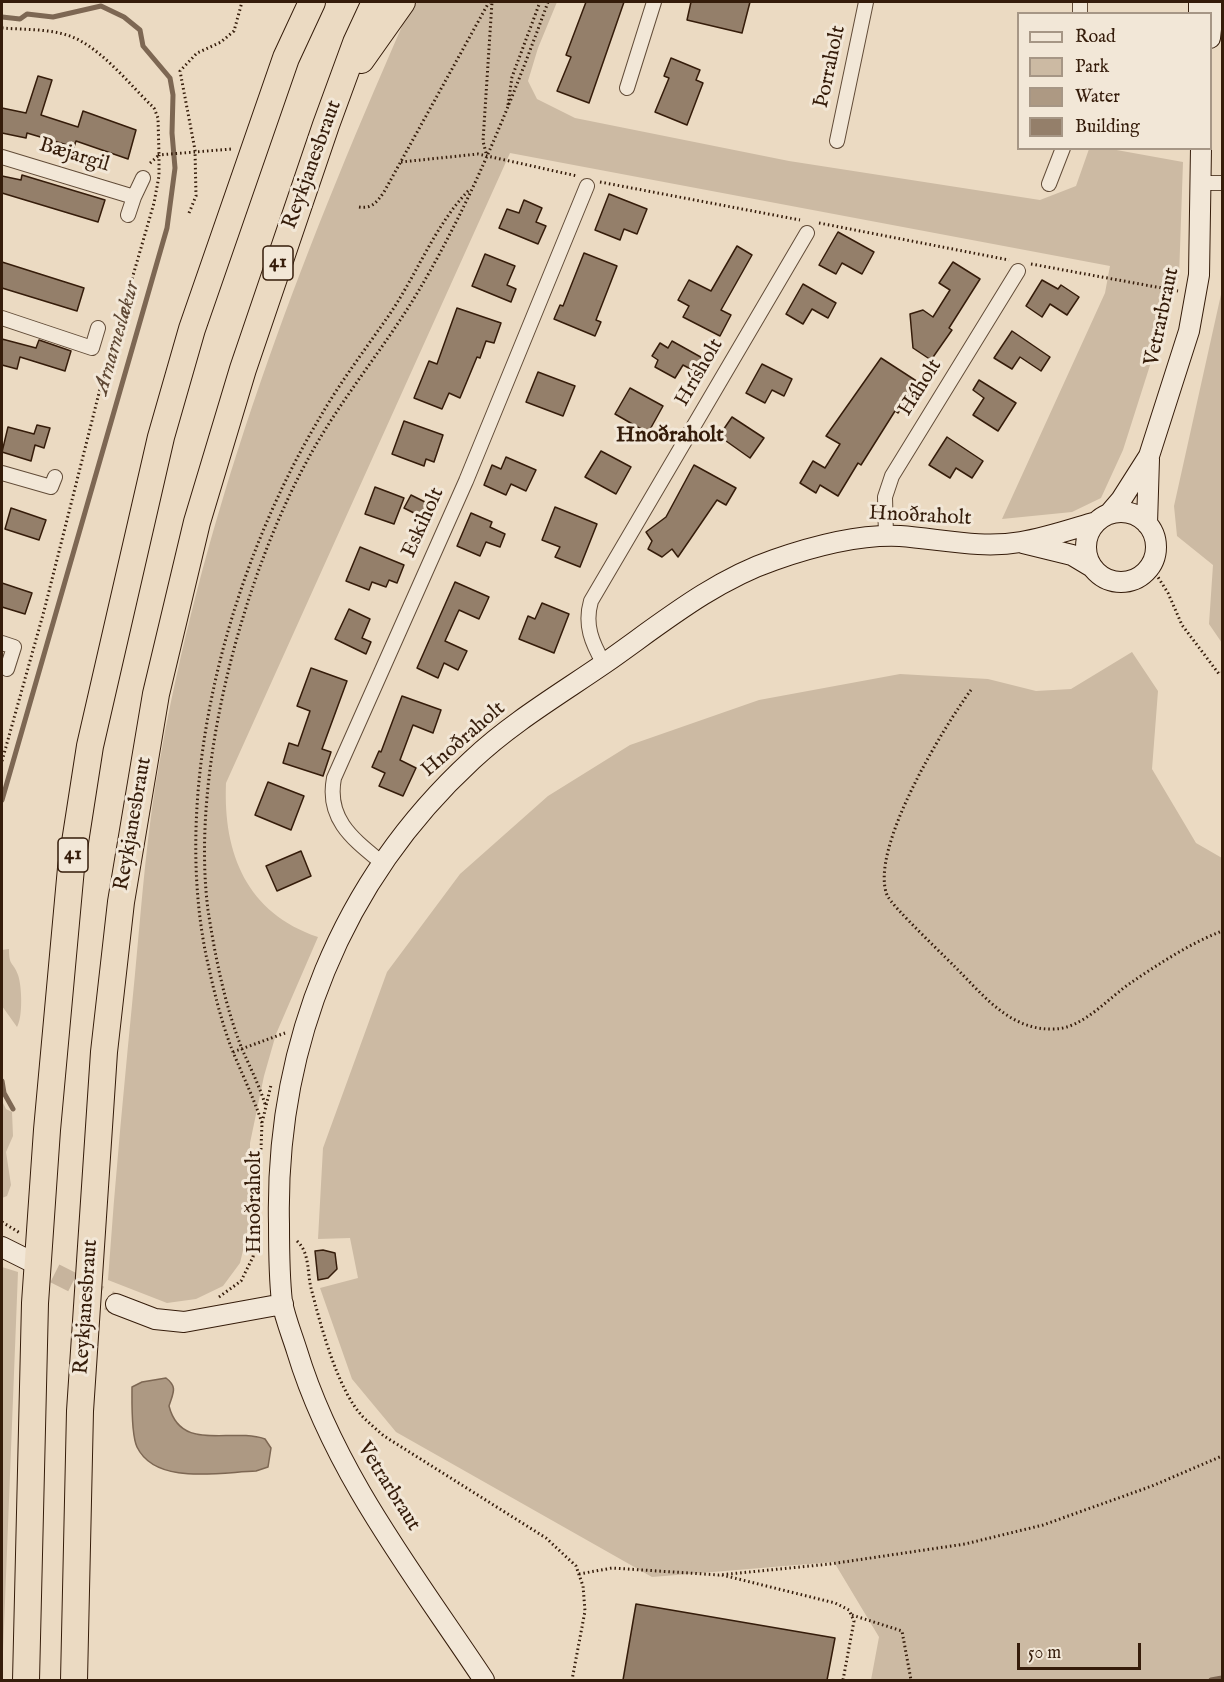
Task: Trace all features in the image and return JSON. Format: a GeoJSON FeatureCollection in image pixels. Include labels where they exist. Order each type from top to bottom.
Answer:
{"type":"FeatureCollection","features":[{"type":"Feature","properties":{"kind":"highway"},"geometry":{"type":"LineString","coordinates":[[286,58],[293,2]]}},
{"type":"Feature","properties":{"kind":"highway","name":"41"},"geometry":{"type":"LineString","coordinates":[[26,1680],[35,1303],[47,1130],[71,868],[90,746],[160,437],[211,272],[286,58],[312,2]]}},
{"type":"Feature","properties":{"kind":"highway","name":"Reykjanesbraut"},"geometry":{"type":"LineString","coordinates":[[74,1680],[80,1411],[104,1052],[121,902],[156,694],[196,522],[262,310],[340,90],[375,2]]}},
{"type":"Feature","properties":{"kind":"highway"},"geometry":{"type":"LineString","coordinates":[[340,90],[402,2]]}},
{"type":"Feature","properties":{"kind":"street"},"geometry":{"type":"LineString","coordinates":[[627,88],[654,2]]}},
{"type":"Feature","properties":{"kind":"street","name":"Þorraholt"},"geometry":{"type":"LineString","coordinates":[[837,141],[866,2]]}},
{"type":"Feature","properties":{"kind":"street"},"geometry":{"type":"LineString","coordinates":[[1212,20],[1214,2]]}},
{"type":"Feature","properties":{"kind":"street"},"geometry":{"type":"LineString","coordinates":[[1048,184],[1062,150]]}},
{"type":"Feature","properties":{"kind":"street","name":"Vetrarbraut"},"geometry":{"type":"LineString","coordinates":[[1151,566],[1155,558],[1155,540],[1147,524],[1149,456],[1183,352],[1197,294],[1201,150]]}},
{"type":"Feature","properties":{"kind":"street","name":"Bæjargil"},"geometry":{"type":"LineString","coordinates":[[2,157],[134,197]]}},
{"type":"Feature","properties":{"kind":"street"},"geometry":{"type":"LineString","coordinates":[[128,215],[143,178]]}},
{"type":"Feature","properties":{"kind":"street","name":"Eskiholt"},"geometry":{"type":"LineString","coordinates":[[381,862],[351,837],[338,820],[333,800],[334,778],[466,481],[586,181]]}},
{"type":"Feature","properties":{"kind":"street"},"geometry":{"type":"LineString","coordinates":[[1200,183],[1222,183]]}},
{"type":"Feature","properties":{"kind":"street","name":"Hrísholt"},"geometry":{"type":"LineString","coordinates":[[604,664],[588,632],[587,618],[591,601],[808,225]]}},
{"type":"Feature","properties":{"kind":"street","name":"Háholt"},"geometry":{"type":"LineString","coordinates":[[886,536],[885,497],[892,476],[1018,264]]}},
{"type":"Feature","properties":{"kind":"street"},"geometry":{"type":"LineString","coordinates":[[2,318],[92,348],[99,328]]}},
{"type":"Feature","properties":{"kind":"street","name":"Vetrarbraut"},"geometry":{"type":"LineString","coordinates":[[1092,567],[1086,549],[1090,530],[1103,518],[1149,456]]}},
{"type":"Feature","properties":{"kind":"street"},"geometry":{"type":"LineString","coordinates":[[2,472],[51,487],[55,477]]}},
{"type":"Feature","properties":{"kind":"street"},"geometry":{"type":"LineString","coordinates":[[1103,518],[1130,513],[1147,524]]}},
{"type":"Feature","properties":{"kind":"street","name":"Hnoðraholt"},"geometry":{"type":"LineString","coordinates":[[283,1304],[278,1170],[290,1077],[306,1022],[357,902],[381,862],[440,792],[474,757],[515,725],[701,597],[771,561],[844,540],[886,536],[975,545],[1020,543],[1103,518]]}},
{"type":"Feature","properties":{"kind":"street","name":"Hnoðraholt"},"geometry":{"type":"LineString","coordinates":[[1020,543],[1072,555],[1092,567]]}},
{"type":"Feature","properties":{"kind":"street"},"geometry":{"type":"LineString","coordinates":[[1092,567],[1108,580],[1125,582],[1141,576],[1151,566]]}},
{"type":"Feature","properties":{"kind":"street"},"geometry":{"type":"LineString","coordinates":[[2,643],[14,647],[7,669]]}},
{"type":"Feature","properties":{"kind":"street"},"geometry":{"type":"LineString","coordinates":[[2,1247],[28,1260]]}},
{"type":"Feature","properties":{"kind":"street"},"geometry":{"type":"LineString","coordinates":[[116,1304],[155,1318],[184,1322],[283,1304]]}},
{"type":"Feature","properties":{"kind":"street","name":"Vetrarbraut"},"geometry":{"type":"LineString","coordinates":[[283,1304],[319,1416],[344,1464],[484,1680]]}},
{"type":"Feature","properties":{"kind":"path"},"geometry":{"type":"LineString","coordinates":[[189,213],[196,196],[195,150],[180,71],[197,53],[221,42],[234,31],[242,2]]}},
{"type":"Feature","properties":{"kind":"path"},"geometry":{"type":"LineString","coordinates":[[487,155],[483,141],[491,2]]}},
{"type":"Feature","properties":{"kind":"path"},"geometry":{"type":"LineString","coordinates":[[359,207],[367,208],[377,203],[491,2]]}},
{"type":"Feature","properties":{"kind":"path"},"geometry":{"type":"LineString","coordinates":[[507,110],[512,77],[540,2]]}},
{"type":"Feature","properties":{"kind":"path"},"geometry":{"type":"LineString","coordinates":[[265,1104],[242,1048],[214,947],[208,906],[206,840],[211,774],[224,690],[241,625],[282,512],[312,451],[422,286],[472,187],[507,110],[548,2]]}},
{"type":"Feature","properties":{"kind":"path"},"geometry":{"type":"LineString","coordinates":[[2,28],[50,31],[78,40],[101,56],[154,108],[158,118],[161,154],[154,203],[99,393],[44,611],[2,761]]}},
{"type":"Feature","properties":{"kind":"path"},"geometry":{"type":"LineString","coordinates":[[143,178],[150,161],[161,154],[231,148]]}},
{"type":"Feature","properties":{"kind":"path"},"geometry":{"type":"LineString","coordinates":[[401,162],[487,155],[586,181],[808,225],[1197,294]]}},
{"type":"Feature","properties":{"kind":"path"},"geometry":{"type":"LineString","coordinates":[[262,1123],[233,1052],[206,953],[200,908],[197,849],[204,741],[236,605],[268,520],[318,419],[399,301],[452,207],[472,187]]}},
{"type":"Feature","properties":{"kind":"path"},"geometry":{"type":"LineString","coordinates":[[1151,566],[1168,593],[1182,625],[1219,674],[1222,673]]}},
{"type":"Feature","properties":{"kind":"path"},"geometry":{"type":"LineString","coordinates":[[971,690],[935,742],[901,812],[883,869],[887,896],[996,1010],[1025,1025],[1057,1029],[1084,1019],[1131,982],[1204,938],[1222,931]]}},
{"type":"Feature","properties":{"kind":"path"},"geometry":{"type":"LineString","coordinates":[[233,1052],[290,1031],[287,1038]]}},
{"type":"Feature","properties":{"kind":"path"},"geometry":{"type":"LineString","coordinates":[[212,1302],[241,1281],[253,1257],[258,1224],[262,1123],[271,1084]]}},
{"type":"Feature","properties":{"kind":"path"},"geometry":{"type":"LineString","coordinates":[[311,1288],[347,1394],[362,1416],[384,1436],[546,1538],[576,1566],[583,1586],[585,1611],[572,1680]]}},
{"type":"Feature","properties":{"kind":"path"},"geometry":{"type":"LineString","coordinates":[[579,1574],[612,1568],[719,1575],[830,1564],[965,1544],[1043,1525],[1152,1486],[1222,1456]]}},
{"type":"Feature","properties":{"kind":"path"},"geometry":{"type":"LineString","coordinates":[[719,1575],[835,1603],[849,1610],[854,1621],[843,1680]]}},
{"type":"Feature","properties":{"kind":"path"},"geometry":{"type":"LineString","coordinates":[[851,1615],[902,1631],[911,1680]]}},
{"type":"Feature","properties":{"kind":"green space"},"geometry":{"type":"Polygon","coordinates":[[[417,2],[557,2],[538,48],[528,81],[537,99],[575,118],[789,161],[1040,200],[1076,186],[1089,150],[1117,150],[1183,162],[1179,277],[1165,298],[1159,337],[1123,450],[1101,498],[1072,512],[1002,519],[1105,293],[1110,266],[510,153],[226,783],[229,834],[244,878],[273,913],[318,937],[276,1034],[264,1076],[250,1143],[250,1221],[240,1263],[223,1286],[196,1299],[167,1303],[108,1280],[145,864],[161,754],[180,659],[204,566],[261,382],[328,201],[403,24],[417,2]]]}},
{"type":"Feature","properties":{"kind":"green space"},"geometry":{"type":"Polygon","coordinates":[[[1222,290],[1222,643],[1209,624],[1213,565],[1177,536],[1174,506],[1222,290]]]}},
{"type":"Feature","properties":{"kind":"green space"},"geometry":{"type":"Polygon","coordinates":[[[1132,652],[1158,691],[1152,769],[1196,843],[1222,858],[1222,1680],[871,1680],[879,1637],[834,1562],[652,1577],[396,1432],[352,1379],[320,1288],[358,1278],[350,1238],[318,1239],[323,1148],[387,972],[460,874],[548,796],[630,745],[759,700],[900,674],[988,679],[1036,691],[1071,689],[1132,652]]]}},
{"type":"Feature","properties":{"kind":"green space"},"geometry":{"type":"Polygon","coordinates":[[[9,949],[20,986],[21,1009],[17,1027],[2,1006],[2,950],[9,949]]]}},
{"type":"Feature","properties":{"kind":"green space"},"geometry":{"type":"Polygon","coordinates":[[[2,1101],[6,1109],[12,1112],[13,1136],[6,1152],[11,1185],[7,1196],[2,1198],[2,1101]]]}},
{"type":"Feature","properties":{"kind":"green space"},"geometry":{"type":"Polygon","coordinates":[[[2,1267],[18,1272],[2,1677],[2,1267]]]}},
{"type":"Feature","properties":{"kind":"water"},"geometry":{"type":"Polygon","coordinates":[[[166,1378],[173,1387],[169,1406],[175,1420],[184,1429],[208,1436],[237,1435],[265,1439],[271,1448],[268,1467],[256,1471],[190,1474],[159,1467],[146,1459],[135,1441],[132,1387],[142,1382],[166,1378]]]}},
{"type":"Feature","properties":{"kind":"building"},"geometry":{"type":"Polygon","coordinates":[[[586,2],[624,2],[589,103],[557,91],[571,57],[566,55],[586,2]]]}},
{"type":"Feature","properties":{"kind":"building"},"geometry":{"type":"Polygon","coordinates":[[[691,2],[750,2],[742,33],[687,20],[691,2]]]}},
{"type":"Feature","properties":{"kind":"building"},"geometry":{"type":"Polygon","coordinates":[[[671,58],[700,70],[696,80],[703,83],[687,125],[655,112],[669,78],[664,76],[671,58]]]}},
{"type":"Feature","properties":{"kind":"building"},"geometry":{"type":"Polygon","coordinates":[[[38,76],[52,80],[41,115],[78,127],[83,111],[136,130],[128,159],[76,141],[74,147],[27,133],[26,138],[2,133],[2,108],[26,113],[38,76]]]}},
{"type":"Feature","properties":{"kind":"building"},"geometry":{"type":"Polygon","coordinates":[[[22,175],[105,200],[98,222],[2,193],[2,176],[21,180],[22,175]]]}},
{"type":"Feature","properties":{"kind":"building"},"geometry":{"type":"Polygon","coordinates":[[[609,194],[647,209],[637,234],[624,229],[620,240],[595,230],[609,194]]]}},
{"type":"Feature","properties":{"kind":"building"},"geometry":{"type":"Polygon","coordinates":[[[524,200],[542,208],[536,222],[546,226],[538,244],[499,228],[507,209],[519,213],[524,200]]]}},
{"type":"Feature","properties":{"kind":"building"},"geometry":{"type":"Polygon","coordinates":[[[838,232],[874,252],[862,274],[842,263],[836,274],[819,265],[838,232]]]}},
{"type":"Feature","properties":{"kind":"building"},"geometry":{"type":"Polygon","coordinates":[[[737,246],[752,255],[721,310],[731,315],[720,336],[683,317],[689,306],[678,300],[689,280],[711,291],[737,246]]]}},
{"type":"Feature","properties":{"kind":"building"},"geometry":{"type":"Polygon","coordinates":[[[584,253],[617,266],[596,320],[601,322],[595,336],[554,319],[560,305],[563,306],[584,253]]]}},
{"type":"Feature","properties":{"kind":"building"},"geometry":{"type":"Polygon","coordinates":[[[485,254],[515,266],[507,285],[516,289],[511,302],[472,286],[485,254]]]}},
{"type":"Feature","properties":{"kind":"building"},"geometry":{"type":"Polygon","coordinates":[[[2,262],[84,288],[77,311],[2,288],[2,262]]]}},
{"type":"Feature","properties":{"kind":"building"},"geometry":{"type":"Polygon","coordinates":[[[953,262],[980,279],[949,328],[952,330],[931,360],[913,348],[910,314],[923,310],[933,317],[950,290],[939,283],[953,262]]]}},
{"type":"Feature","properties":{"kind":"building"},"geometry":{"type":"Polygon","coordinates":[[[1042,280],[1058,289],[1061,285],[1079,297],[1067,315],[1050,304],[1042,317],[1026,306],[1042,280]]]}},
{"type":"Feature","properties":{"kind":"building"},"geometry":{"type":"Polygon","coordinates":[[[803,284],[836,303],[828,318],[812,309],[803,324],[786,314],[803,284]]]}},
{"type":"Feature","properties":{"kind":"building"},"geometry":{"type":"Polygon","coordinates":[[[457,308],[501,323],[494,343],[486,341],[480,358],[477,357],[460,398],[449,393],[442,409],[414,398],[429,361],[437,364],[457,308]]]}},
{"type":"Feature","properties":{"kind":"building"},"geometry":{"type":"Polygon","coordinates":[[[1012,331],[1050,357],[1041,371],[1020,357],[1012,369],[994,358],[1012,331]]]}},
{"type":"Feature","properties":{"kind":"building"},"geometry":{"type":"Polygon","coordinates":[[[2,339],[36,348],[39,340],[71,351],[65,371],[20,357],[17,369],[2,365],[2,339]]]}},
{"type":"Feature","properties":{"kind":"building"},"geometry":{"type":"Polygon","coordinates":[[[672,341],[706,360],[698,373],[683,365],[675,378],[655,367],[658,360],[652,356],[660,343],[668,348],[672,341]]]}},
{"type":"Feature","properties":{"kind":"building"},"geometry":{"type":"Polygon","coordinates":[[[881,358],[918,382],[898,413],[895,411],[861,465],[858,463],[838,496],[820,485],[816,493],[800,483],[813,461],[825,468],[840,444],[826,436],[881,358]]]}},
{"type":"Feature","properties":{"kind":"building"},"geometry":{"type":"Polygon","coordinates":[[[762,364],[792,379],[784,396],[772,390],[765,403],[746,393],[762,364]]]}},
{"type":"Feature","properties":{"kind":"building"},"geometry":{"type":"Polygon","coordinates":[[[538,372],[575,386],[563,416],[526,402],[538,372]]]}},
{"type":"Feature","properties":{"kind":"building"},"geometry":{"type":"Polygon","coordinates":[[[979,380],[1016,403],[998,431],[973,415],[984,398],[973,390],[979,380]]]}},
{"type":"Feature","properties":{"kind":"building"},"geometry":{"type":"Polygon","coordinates":[[[630,388],[663,406],[648,433],[615,414],[630,388]]]}},
{"type":"Feature","properties":{"kind":"building"},"geometry":{"type":"Polygon","coordinates":[[[732,417],[764,438],[750,458],[719,436],[732,417]]]}},
{"type":"Feature","properties":{"kind":"building"},"geometry":{"type":"Polygon","coordinates":[[[404,421],[443,435],[434,462],[426,459],[424,466],[392,454],[404,421]]]}},
{"type":"Feature","properties":{"kind":"building"},"geometry":{"type":"Polygon","coordinates":[[[37,425],[50,428],[44,448],[35,445],[31,461],[2,452],[8,427],[34,434],[37,425]]]}},
{"type":"Feature","properties":{"kind":"building"},"geometry":{"type":"Polygon","coordinates":[[[947,437],[983,461],[972,478],[956,468],[950,478],[929,465],[947,437]]]}},
{"type":"Feature","properties":{"kind":"building"},"geometry":{"type":"Polygon","coordinates":[[[601,451],[631,467],[616,494],[585,477],[601,451]]]}},
{"type":"Feature","properties":{"kind":"building"},"geometry":{"type":"Polygon","coordinates":[[[506,457],[536,470],[526,491],[511,484],[506,495],[484,485],[492,465],[501,469],[506,457]]]}},
{"type":"Feature","properties":{"kind":"building"},"geometry":{"type":"Polygon","coordinates":[[[694,465],[736,488],[726,505],[717,500],[678,557],[672,549],[662,557],[648,549],[652,541],[646,532],[666,517],[694,465]]]}},
{"type":"Feature","properties":{"kind":"building"},"geometry":{"type":"Polygon","coordinates":[[[375,487],[404,498],[394,524],[365,514],[375,487]]]}},
{"type":"Feature","properties":{"kind":"building"},"geometry":{"type":"Polygon","coordinates":[[[411,495],[429,504],[422,517],[404,508],[411,495]]]}},
{"type":"Feature","properties":{"kind":"building"},"geometry":{"type":"Polygon","coordinates":[[[555,507],[597,524],[580,567],[555,557],[560,547],[542,540],[555,507]]]}},
{"type":"Feature","properties":{"kind":"building"},"geometry":{"type":"Polygon","coordinates":[[[11,508],[46,520],[39,540],[5,529],[11,508]]]}},
{"type":"Feature","properties":{"kind":"building"},"geometry":{"type":"Polygon","coordinates":[[[471,513],[492,522],[490,527],[505,534],[500,547],[486,542],[480,556],[457,546],[471,513]]]}},
{"type":"Feature","properties":{"kind":"building"},"geometry":{"type":"Polygon","coordinates":[[[360,547],[404,565],[397,583],[389,580],[386,587],[372,582],[369,590],[346,581],[360,547]]]}},
{"type":"Feature","properties":{"kind":"building"},"geometry":{"type":"Polygon","coordinates":[[[455,582],[489,597],[479,619],[459,610],[445,641],[467,651],[458,670],[444,663],[438,678],[417,668],[455,582]]]}},
{"type":"Feature","properties":{"kind":"building"},"geometry":{"type":"Polygon","coordinates":[[[2,583],[32,593],[25,614],[2,607],[2,583]]]}},
{"type":"Feature","properties":{"kind":"building"},"geometry":{"type":"Polygon","coordinates":[[[542,603],[569,614],[554,653],[519,639],[528,616],[535,619],[542,603]]]}},
{"type":"Feature","properties":{"kind":"building"},"geometry":{"type":"Polygon","coordinates":[[[349,609],[370,619],[362,638],[371,642],[366,654],[335,639],[349,609]]]}},
{"type":"Feature","properties":{"kind":"building"},"geometry":{"type":"Polygon","coordinates":[[[311,668],[347,681],[322,749],[331,752],[323,776],[283,763],[289,743],[298,746],[310,711],[297,706],[311,668]]]}},
{"type":"Feature","properties":{"kind":"building"},"geometry":{"type":"Polygon","coordinates":[[[402,696],[441,710],[433,733],[413,725],[400,760],[416,768],[403,796],[379,786],[385,773],[372,767],[379,751],[381,752],[402,696]]]}},
{"type":"Feature","properties":{"kind":"building"},"geometry":{"type":"Polygon","coordinates":[[[268,782],[304,796],[291,830],[255,815],[268,782]]]}},
{"type":"Feature","properties":{"kind":"building"},"geometry":{"type":"Polygon","coordinates":[[[301,851],[311,876],[277,891],[266,866],[301,851]]]}},
{"type":"Feature","properties":{"kind":"building"},"geometry":{"type":"Polygon","coordinates":[[[315,1251],[335,1253],[337,1269],[328,1278],[318,1280],[315,1251]]]}},
{"type":"Feature","properties":{"kind":"building"},"geometry":{"type":"Polygon","coordinates":[[[636,1604],[835,1638],[827,1680],[623,1680],[636,1604]]]}},
{"type":"Feature","properties":{"kind":"waterway","name":"Arnarneslækur"},"geometry":{"type":"LineString","coordinates":[[2,17],[20,19],[27,14],[53,17],[101,6],[124,17],[140,30],[143,46],[170,78],[173,95],[172,133],[175,168],[167,228],[2,800]]}},
{"type":"Feature","properties":{"kind":"waterway","name":"Arnarneslækur"},"geometry":{"type":"LineString","coordinates":[[2,1081],[4,1093],[13,1109]]}},
{"type":"Feature","properties":{"kind":"waterway"},"geometry":{"type":"LineString","coordinates":[[1211,1680],[1222,1678]]}},
{"type":"Feature","properties":{"kind":"tunnel"},"geometry":{"type":"LineString","coordinates":[[28,1260],[116,1304]]}},
{"type":"Feature","properties":{"kind":"district","name":"Hnoðraholt"},"geometry":{"type":"Point","coordinates":[670,436]}}]}
